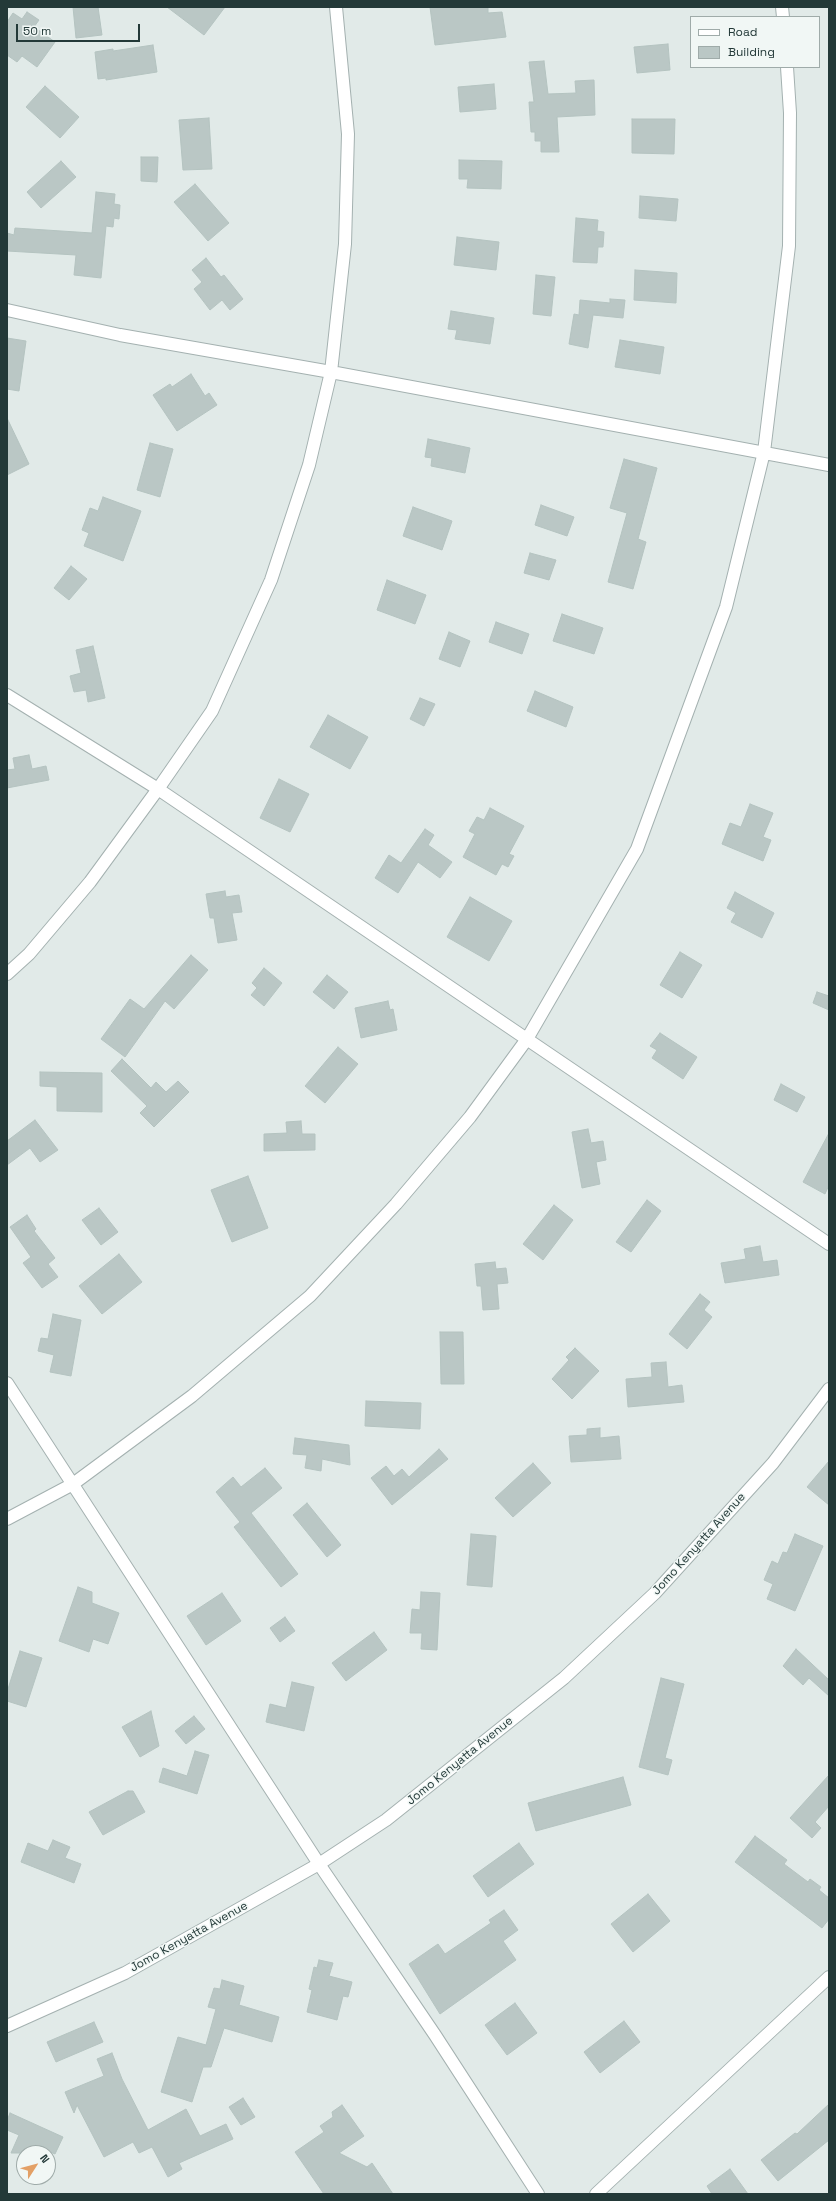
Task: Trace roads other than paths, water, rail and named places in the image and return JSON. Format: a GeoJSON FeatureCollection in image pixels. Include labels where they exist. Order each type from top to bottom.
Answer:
{"type":"FeatureCollection","features":[{"type":"Feature","properties":{"kind":"street"},"geometry":{"type":"LineString","coordinates":[[7,974],[29,954],[90,882],[158,789],[212,711],[271,580],[309,465],[331,372],[345,244],[348,134],[336,7]]}},
{"type":"Feature","properties":{"kind":"street"},"geometry":{"type":"LineString","coordinates":[[7,1519],[73,1484],[192,1396],[310,1296],[401,1198],[470,1117],[527,1039],[637,849],[726,607],[764,452],[789,246],[790,113],[787,68]]}},
{"type":"Feature","properties":{"kind":"street"},"geometry":{"type":"LineString","coordinates":[[7,310],[120,334],[829,465]]}},
{"type":"Feature","properties":{"kind":"street"},"geometry":{"type":"LineString","coordinates":[[7,695],[158,789],[829,1244]]}},
{"type":"Feature","properties":{"kind":"street"},"geometry":{"type":"LineString","coordinates":[[7,1383],[319,1864],[435,2035],[538,2194]]}},
{"type":"Feature","properties":{"kind":"street","name":"Jomo Kenyatta Avenue"},"geometry":{"type":"LineString","coordinates":[[7,2026],[125,1972],[319,1864],[386,1820],[564,1678],[655,1593],[773,1463],[829,1389]]}},
{"type":"Feature","properties":{"kind":"street"},"geometry":{"type":"LineString","coordinates":[[596,2194],[829,1977]]}}]}
